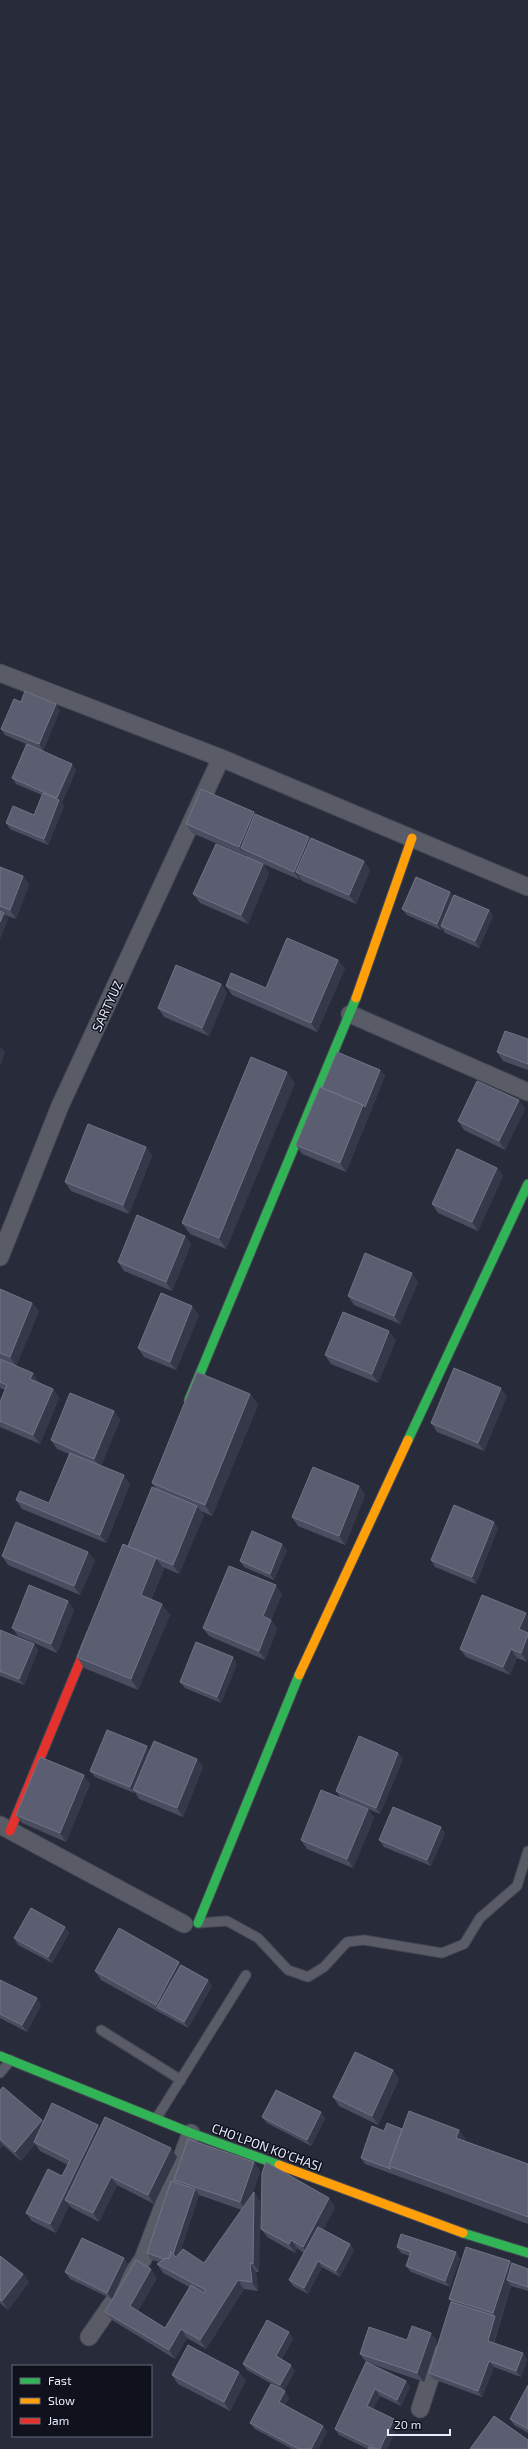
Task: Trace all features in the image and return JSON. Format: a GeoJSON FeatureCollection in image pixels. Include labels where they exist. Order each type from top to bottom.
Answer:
{"type":"FeatureCollection","features":[{"type":"Feature","properties":{"kind":"street"},"geometry":{"type":"LineString","coordinates":[[1,676],[221,758],[528,887]]}},
{"type":"Feature","properties":{"kind":"street","name":"SARTYUZ"},"geometry":{"type":"LineString","coordinates":[[0,1257],[60,1106],[221,758]]}},
{"type":"Feature","properties":{"kind":"street"},"geometry":{"type":"LineString","coordinates":[[184,1411],[350,1014],[412,838]]}},
{"type":"Feature","properties":{"kind":"street"},"geometry":{"type":"LineString","coordinates":[[350,1014],[528,1092]]}},
{"type":"Feature","properties":{"kind":"street"},"geometry":{"type":"LineString","coordinates":[[96,1625],[5,1828],[191,1924],[312,1644],[528,1184]]}},
{"type":"Feature","properties":{"kind":"street","name":"CHO'LPON KO'CHASI"},"geometry":{"type":"LineString","coordinates":[[0,2056],[156,2120],[473,2245],[528,2252]]}},
{"type":"Feature","properties":{"kind":"street"},"geometry":{"type":"LineString","coordinates":[[89,2337],[142,2259],[191,2133]]}},
{"type":"Feature","properties":{"kind":"street"},"geometry":{"type":"LineString","coordinates":[[420,2409],[441,2342]]}},
{"type":"Feature","properties":{"kind":"lane"},"geometry":{"type":"LineString","coordinates":[[191,1924],[227,1921],[258,1938],[288,1970],[308,1977],[324,1967],[347,1942],[358,1941],[442,1953],[464,1944],[480,1918],[517,1886],[528,1851]]}},
{"type":"Feature","properties":{"kind":"lane"},"geometry":{"type":"LineString","coordinates":[[156,2120],[246,1975]]}},
{"type":"Feature","properties":{"kind":"lane"},"geometry":{"type":"LineString","coordinates":[[101,2030],[181,2080]]}},
{"type":"Feature","properties":{"kind":"lane"},"geometry":{"type":"LineString","coordinates":[[0,2073],[11,2060]]}},
{"type":"Feature","properties":{"kind":"building"},"geometry":{"type":"Polygon","coordinates":[[[25,691],[56,704],[39,744],[1,729],[14,699],[21,702],[25,691]]]}},
{"type":"Feature","properties":{"kind":"building"},"geometry":{"type":"Polygon","coordinates":[[[27,744],[72,764],[57,798],[12,778],[27,744]]]}},
{"type":"Feature","properties":{"kind":"building"},"geometry":{"type":"Polygon","coordinates":[[[201,789],[254,812],[239,847],[186,824],[201,789]]]}},
{"type":"Feature","properties":{"kind":"building"},"geometry":{"type":"Polygon","coordinates":[[[43,793],[59,800],[44,839],[6,823],[13,806],[34,815],[43,793]]]}},
{"type":"Feature","properties":{"kind":"building"},"geometry":{"type":"Polygon","coordinates":[[[255,814],[309,837],[294,872],[241,848],[255,814]]]}},
{"type":"Feature","properties":{"kind":"building"},"geometry":{"type":"Polygon","coordinates":[[[311,838],[364,861],[349,895],[296,872],[311,838]]]}},
{"type":"Feature","properties":{"kind":"building"},"geometry":{"type":"Polygon","coordinates":[[[216,844],[263,864],[241,915],[193,894],[216,844]]]}},
{"type":"Feature","properties":{"kind":"building"},"geometry":{"type":"Polygon","coordinates":[[[0,867],[23,876],[10,910],[0,906],[0,867]]]}},
{"type":"Feature","properties":{"kind":"building"},"geometry":{"type":"Polygon","coordinates":[[[416,877],[450,892],[437,924],[402,909],[416,877]]]}},
{"type":"Feature","properties":{"kind":"building"},"geometry":{"type":"Polygon","coordinates":[[[454,895],[489,910],[475,941],[441,926],[454,895]]]}},
{"type":"Feature","properties":{"kind":"building"},"geometry":{"type":"Polygon","coordinates":[[[0,911],[4,913],[0,922],[0,911]]]}},
{"type":"Feature","properties":{"kind":"building"},"geometry":{"type":"Polygon","coordinates":[[[287,938],[338,960],[311,1023],[226,986],[231,973],[266,988],[287,938]]]}},
{"type":"Feature","properties":{"kind":"building"},"geometry":{"type":"Polygon","coordinates":[[[176,965],[221,984],[202,1028],[158,1008],[176,965]]]}},
{"type":"Feature","properties":{"kind":"building"},"geometry":{"type":"Polygon","coordinates":[[[505,1031],[528,1039],[528,1064],[497,1052],[505,1031]]]}},
{"type":"Feature","properties":{"kind":"building"},"geometry":{"type":"Polygon","coordinates":[[[337,1052],[380,1070],[365,1107],[322,1088],[337,1052]]]}},
{"type":"Feature","properties":{"kind":"building"},"geometry":{"type":"Polygon","coordinates":[[[251,1057],[287,1072],[219,1238],[182,1223],[251,1057]]]}},
{"type":"Feature","properties":{"kind":"building"},"geometry":{"type":"Polygon","coordinates":[[[477,1081],[519,1100],[499,1141],[458,1121],[477,1081]]]}},
{"type":"Feature","properties":{"kind":"building"},"geometry":{"type":"Polygon","coordinates":[[[320,1087],[363,1105],[340,1163],[296,1145],[320,1087]]]}},
{"type":"Feature","properties":{"kind":"building"},"geometry":{"type":"Polygon","coordinates":[[[88,1124],[146,1147],[123,1205],[65,1182],[88,1124]]]}},
{"type":"Feature","properties":{"kind":"building"},"geometry":{"type":"Polygon","coordinates":[[[457,1149],[497,1168],[472,1222],[432,1204],[457,1149]]]}},
{"type":"Feature","properties":{"kind":"building"},"geometry":{"type":"Polygon","coordinates":[[[137,1215],[185,1236],[166,1282],[118,1262],[137,1215]]]}},
{"type":"Feature","properties":{"kind":"building"},"geometry":{"type":"Polygon","coordinates":[[[365,1253],[412,1273],[394,1316],[348,1296],[365,1253]]]}},
{"type":"Feature","properties":{"kind":"building"},"geometry":{"type":"Polygon","coordinates":[[[0,1289],[32,1303],[10,1357],[0,1353],[0,1289]]]}},
{"type":"Feature","properties":{"kind":"building"},"geometry":{"type":"Polygon","coordinates":[[[161,1293],[192,1306],[170,1362],[138,1348],[161,1293]]]}},
{"type":"Feature","properties":{"kind":"building"},"geometry":{"type":"Polygon","coordinates":[[[343,1312],[389,1331],[372,1374],[325,1355],[343,1312]]]}},
{"type":"Feature","properties":{"kind":"building"},"geometry":{"type":"Polygon","coordinates":[[[0,1359],[33,1373],[30,1379],[53,1389],[33,1435],[0,1421],[0,1402],[7,1385],[0,1382],[0,1359]]]}},
{"type":"Feature","properties":{"kind":"building"},"geometry":{"type":"Polygon","coordinates":[[[454,1368],[501,1388],[478,1443],[431,1423],[454,1368]]]}},
{"type":"Feature","properties":{"kind":"building"},"geometry":{"type":"Polygon","coordinates":[[[197,1372],[250,1394],[205,1505],[152,1483],[197,1372]]]}},
{"type":"Feature","properties":{"kind":"building"},"geometry":{"type":"Polygon","coordinates":[[[70,1393],[114,1411],[94,1459],[51,1440],[70,1393]]]}},
{"type":"Feature","properties":{"kind":"building"},"geometry":{"type":"Polygon","coordinates":[[[70,1453],[124,1475],[100,1535],[16,1500],[20,1491],[49,1503],[70,1453]]]}},
{"type":"Feature","properties":{"kind":"building"},"geometry":{"type":"Polygon","coordinates":[[[313,1467],[359,1486],[339,1536],[292,1517],[313,1467]]]}},
{"type":"Feature","properties":{"kind":"building"},"geometry":{"type":"Polygon","coordinates":[[[152,1487],[197,1506],[173,1565],[128,1546],[152,1487]]]}},
{"type":"Feature","properties":{"kind":"building"},"geometry":{"type":"Polygon","coordinates":[[[454,1505],[494,1522],[472,1577],[431,1560],[454,1505]]]}},
{"type":"Feature","properties":{"kind":"building"},"geometry":{"type":"Polygon","coordinates":[[[16,1522],[88,1552],[74,1586],[2,1556],[16,1522]]]}},
{"type":"Feature","properties":{"kind":"building"},"geometry":{"type":"Polygon","coordinates":[[[252,1531],[282,1544],[270,1574],[240,1561],[252,1531]]]}},
{"type":"Feature","properties":{"kind":"building"},"geometry":{"type":"Polygon","coordinates":[[[123,1544],[156,1558],[141,1595],[162,1604],[131,1679],[77,1657],[123,1544]]]}},
{"type":"Feature","properties":{"kind":"building"},"geometry":{"type":"Polygon","coordinates":[[[229,1566],[276,1585],[263,1616],[271,1620],[259,1651],[203,1628],[229,1566]]]}},
{"type":"Feature","properties":{"kind":"building"},"geometry":{"type":"Polygon","coordinates":[[[29,1585],[68,1601],[51,1644],[12,1628],[29,1585]]]}},
{"type":"Feature","properties":{"kind":"building"},"geometry":{"type":"Polygon","coordinates":[[[482,1595],[526,1613],[519,1629],[528,1633],[521,1653],[511,1649],[503,1667],[460,1649],[482,1595]]]}},
{"type":"Feature","properties":{"kind":"building"},"geometry":{"type":"Polygon","coordinates":[[[0,1630],[34,1644],[19,1679],[0,1671],[0,1630]]]}},
{"type":"Feature","properties":{"kind":"building"},"geometry":{"type":"Polygon","coordinates":[[[196,1642],[233,1657],[217,1697],[180,1682],[196,1642]]]}},
{"type":"Feature","properties":{"kind":"building"},"geometry":{"type":"Polygon","coordinates":[[[107,1730],[147,1746],[130,1787],[90,1771],[107,1730]]]}},
{"type":"Feature","properties":{"kind":"building"},"geometry":{"type":"Polygon","coordinates":[[[359,1736],[398,1753],[376,1808],[336,1791],[359,1736]]]}},
{"type":"Feature","properties":{"kind":"building"},"geometry":{"type":"Polygon","coordinates":[[[154,1741],[197,1759],[177,1808],[133,1790],[154,1741]]]}},
{"type":"Feature","properties":{"kind":"building"},"geometry":{"type":"Polygon","coordinates":[[[40,1757],[84,1775],[60,1833],[16,1815],[40,1757]]]}},
{"type":"Feature","properties":{"kind":"building"},"geometry":{"type":"Polygon","coordinates":[[[321,1790],[368,1809],[347,1859],[301,1840],[321,1790]]]}},
{"type":"Feature","properties":{"kind":"building"},"geometry":{"type":"Polygon","coordinates":[[[393,1807],[441,1827],[427,1860],[379,1840],[393,1807]]]}},
{"type":"Feature","properties":{"kind":"building"},"geometry":{"type":"Polygon","coordinates":[[[31,1908],[65,1927],[48,1957],[14,1938],[31,1908]]]}},
{"type":"Feature","properties":{"kind":"building"},"geometry":{"type":"Polygon","coordinates":[[[119,1928],[179,1962],[156,2005],[95,1971],[119,1928]]]}},
{"type":"Feature","properties":{"kind":"building"},"geometry":{"type":"Polygon","coordinates":[[[181,1965],[208,1980],[184,2022],[157,2007],[181,1965]]]}},
{"type":"Feature","properties":{"kind":"building"},"geometry":{"type":"Polygon","coordinates":[[[0,1980],[37,1998],[22,2025],[0,2014],[0,1980]]]}},
{"type":"Feature","properties":{"kind":"building"},"geometry":{"type":"Polygon","coordinates":[[[355,2052],[393,2070],[372,2116],[333,2097],[355,2052]]]}},
{"type":"Feature","properties":{"kind":"building"},"geometry":{"type":"Polygon","coordinates":[[[3,2087],[42,2120],[15,2152],[0,2139],[0,2090],[3,2087]]]}},
{"type":"Feature","properties":{"kind":"building"},"geometry":{"type":"Polygon","coordinates":[[[276,2090],[321,2112],[307,2140],[262,2117],[276,2090]]]}},
{"type":"Feature","properties":{"kind":"building"},"geometry":{"type":"Polygon","coordinates":[[[52,2103],[98,2125],[50,2224],[26,2213],[48,2169],[62,2176],[70,2160],[34,2142],[52,2103]]]}},
{"type":"Feature","properties":{"kind":"building"},"geometry":{"type":"Polygon","coordinates":[[[409,2111],[459,2130],[456,2138],[528,2164],[528,2217],[389,2166],[409,2111]]]}},
{"type":"Feature","properties":{"kind":"building"},"geometry":{"type":"Polygon","coordinates":[[[105,2117],[171,2148],[148,2195],[111,2177],[93,2213],[65,2200],[105,2117]]]}},
{"type":"Feature","properties":{"kind":"building"},"geometry":{"type":"Polygon","coordinates":[[[387,2123],[402,2129],[389,2166],[391,2169],[361,2158],[372,2126],[384,2131],[387,2123]]]}},
{"type":"Feature","properties":{"kind":"building"},"geometry":{"type":"Polygon","coordinates":[[[188,2139],[254,2162],[240,2202],[174,2180],[188,2139]]]}},
{"type":"Feature","properties":{"kind":"building"},"geometry":{"type":"Polygon","coordinates":[[[266,2162],[329,2198],[303,2247],[291,2240],[289,2244],[261,2229],[262,2173],[266,2162]]]}},
{"type":"Feature","properties":{"kind":"building"},"geometry":{"type":"Polygon","coordinates":[[[171,2181],[195,2189],[173,2254],[171,2252],[169,2259],[164,2259],[147,2253],[171,2181]]]}},
{"type":"Feature","properties":{"kind":"building"},"geometry":{"type":"Polygon","coordinates":[[[254,2192],[253,2264],[250,2263],[252,2282],[238,2280],[200,2340],[181,2329],[169,2350],[105,2312],[136,2260],[151,2269],[130,2306],[165,2328],[191,2285],[204,2293],[206,2290],[157,2264],[166,2258],[169,2259],[171,2252],[176,2257],[183,2249],[204,2263],[254,2192]]]}},
{"type":"Feature","properties":{"kind":"building"},"geometry":{"type":"Polygon","coordinates":[[[318,2227],[350,2244],[336,2271],[318,2261],[304,2288],[289,2280],[318,2227]]]}},
{"type":"Feature","properties":{"kind":"building"},"geometry":{"type":"Polygon","coordinates":[[[401,2234],[456,2252],[445,2281],[406,2266],[411,2252],[397,2247],[401,2234]]]}},
{"type":"Feature","properties":{"kind":"building"},"geometry":{"type":"Polygon","coordinates":[[[82,2238],[124,2258],[107,2293],[65,2272],[82,2238]]]}},
{"type":"Feature","properties":{"kind":"building"},"geometry":{"type":"Polygon","coordinates":[[[466,2247],[510,2261],[493,2313],[449,2299],[466,2247]]]}},
{"type":"Feature","properties":{"kind":"building"},"geometry":{"type":"Polygon","coordinates":[[[0,2256],[23,2274],[2,2301],[0,2300],[0,2256]]]}},
{"type":"Feature","properties":{"kind":"building"},"geometry":{"type":"Polygon","coordinates":[[[512,2263],[528,2269],[528,2287],[507,2280],[512,2263]]]}},
{"type":"Feature","properties":{"kind":"building"},"geometry":{"type":"Polygon","coordinates":[[[451,2302],[495,2316],[488,2341],[523,2353],[516,2371],[489,2361],[478,2391],[429,2373],[451,2302]]]}},
{"type":"Feature","properties":{"kind":"building"},"geometry":{"type":"Polygon","coordinates":[[[267,2320],[289,2332],[276,2356],[291,2365],[280,2385],[243,2364],[267,2320]]]}},
{"type":"Feature","properties":{"kind":"building"},"geometry":{"type":"Polygon","coordinates":[[[412,2326],[431,2333],[417,2373],[360,2354],[369,2327],[407,2340],[412,2326]]]}},
{"type":"Feature","properties":{"kind":"building"},"geometry":{"type":"Polygon","coordinates":[[[188,2345],[239,2372],[224,2402],[172,2375],[188,2345]]]}},
{"type":"Feature","properties":{"kind":"building"},"geometry":{"type":"Polygon","coordinates":[[[366,2362],[406,2381],[397,2400],[375,2389],[367,2406],[394,2419],[380,2449],[377,2449],[335,2429],[366,2362]]]}},
{"type":"Feature","properties":{"kind":"building"},"geometry":{"type":"Polygon","coordinates":[[[271,2384],[285,2391],[279,2402],[323,2426],[311,2449],[299,2449],[250,2423],[271,2384]]]}},
{"type":"Feature","properties":{"kind":"building"},"geometry":{"type":"Polygon","coordinates":[[[528,2385],[528,2429],[510,2419],[528,2385]]]}},
{"type":"Feature","properties":{"kind":"building"},"geometry":{"type":"Polygon","coordinates":[[[494,2416],[528,2440],[528,2449],[470,2449],[494,2416]]]}},
{"type":"Feature","properties":{"kind":"traffic: fast"},"geometry":{"type":"LineString","coordinates":[[189,1400],[356,998]]}},
{"type":"Feature","properties":{"kind":"traffic: fast"},"geometry":{"type":"LineString","coordinates":[[408,1440],[528,1184]]}},
{"type":"Feature","properties":{"kind":"traffic: fast"},"geometry":{"type":"LineString","coordinates":[[198,1923],[299,1675]]}},
{"type":"Feature","properties":{"kind":"traffic: fast"},"geometry":{"type":"LineString","coordinates":[[0,2056],[191,2133],[279,2165]]}},
{"type":"Feature","properties":{"kind":"traffic: fast"},"geometry":{"type":"LineString","coordinates":[[463,2233],[528,2253]]}},
{"type":"Feature","properties":{"kind":"traffic: slow"},"geometry":{"type":"LineString","coordinates":[[356,998],[412,838]]}},
{"type":"Feature","properties":{"kind":"traffic: slow"},"geometry":{"type":"LineString","coordinates":[[299,1675],[408,1440]]}},
{"type":"Feature","properties":{"kind":"traffic: slow"},"geometry":{"type":"LineString","coordinates":[[279,2165],[463,2233]]}},
{"type":"Feature","properties":{"kind":"traffic: jam"},"geometry":{"type":"LineString","coordinates":[[10,1831],[91,1635]]}}]}
